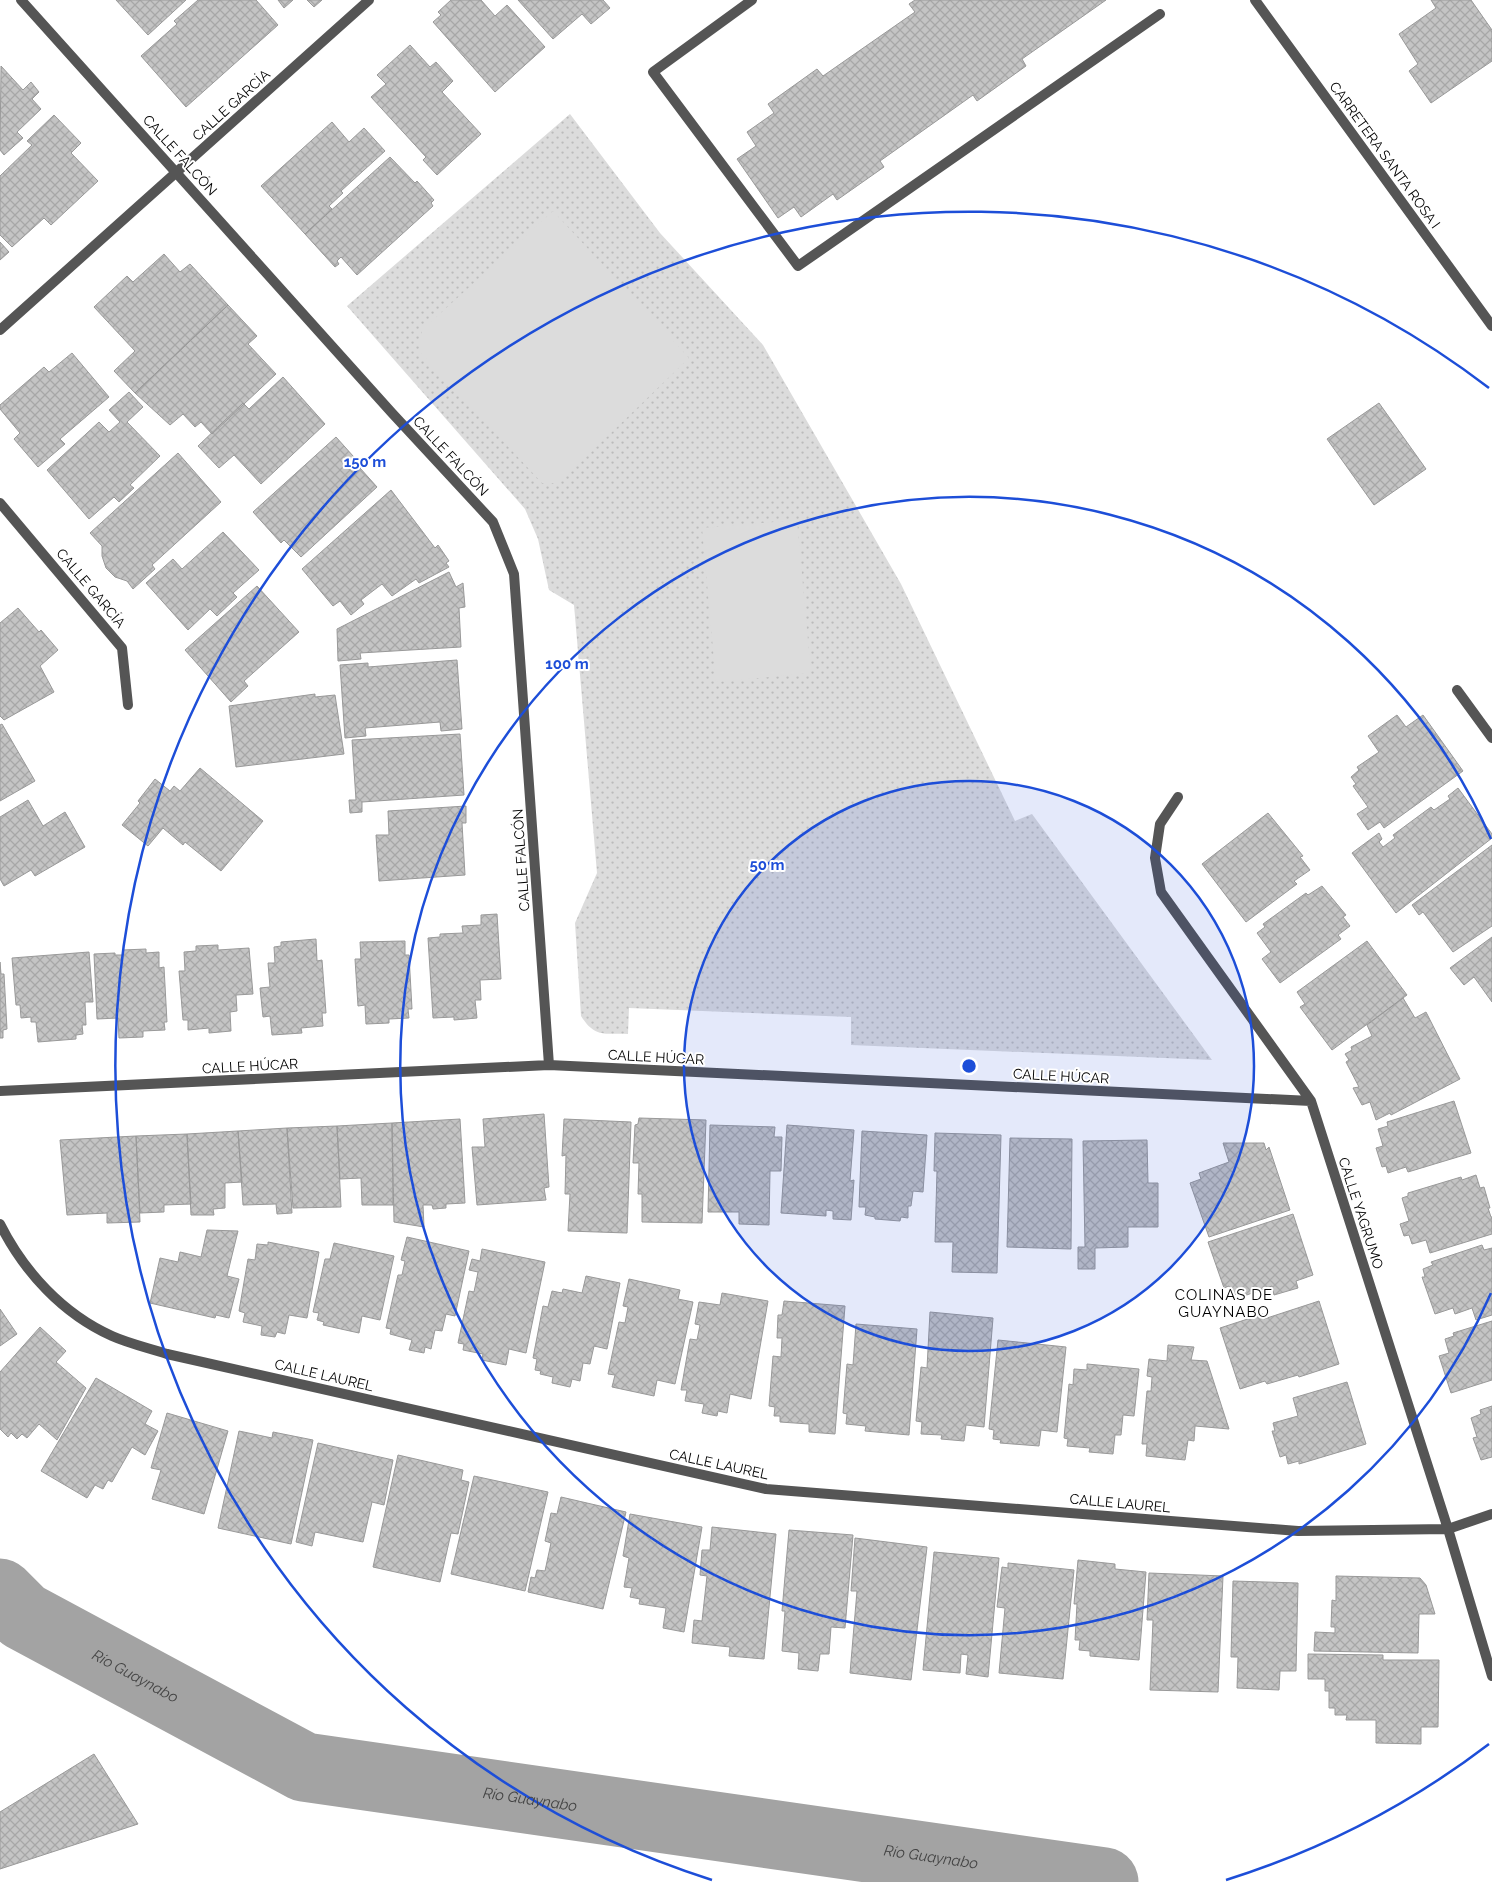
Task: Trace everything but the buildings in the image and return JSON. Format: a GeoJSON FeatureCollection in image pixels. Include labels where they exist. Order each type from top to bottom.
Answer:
{"type":"FeatureCollection","features":[{"type":"Feature","properties":{"kind":"street","name":"CALLE FALCÓN"},"geometry":{"type":"LineString","coordinates":[[21,0],[392,413],[493,522],[514,574],[549,1065]]}},
{"type":"Feature","properties":{"kind":"street","name":"CALLE GARCÍA"},"geometry":{"type":"LineString","coordinates":[[0,330],[369,0]]}},
{"type":"Feature","properties":{"kind":"street"},"geometry":{"type":"LineString","coordinates":[[752,0],[653,72],[798,266],[1160,14]]}},
{"type":"Feature","properties":{"kind":"street","name":"CARRETERA SANTA ROSA I"},"geometry":{"type":"LineString","coordinates":[[1255,0],[1492,326]]}},
{"type":"Feature","properties":{"kind":"street","name":"CALLE GARCÍA"},"geometry":{"type":"LineString","coordinates":[[0,503],[122,648],[128,705]]}},
{"type":"Feature","properties":{"kind":"street"},"geometry":{"type":"LineString","coordinates":[[1457,690],[1492,738]]}},
{"type":"Feature","properties":{"kind":"street","name":"CALLE YAGRUMO"},"geometry":{"type":"LineString","coordinates":[[1178,797],[1160,824],[1155,858],[1161,892],[1311,1101],[1448,1529],[1492,1676]]}},
{"type":"Feature","properties":{"kind":"street","name":"CALLE HÚCAR"},"geometry":{"type":"LineString","coordinates":[[0,1092],[549,1065],[1311,1101]]}},
{"type":"Feature","properties":{"kind":"street","name":"CALLE LAUREL"},"geometry":{"type":"LineString","coordinates":[[0,1224],[42,1286],[76,1315],[112,1336],[177,1356],[766,1489],[1298,1531],[1448,1529],[1492,1514]]}},
{"type":"Feature","properties":{"kind":"shaded area"},"geometry":{"type":"Polygon","coordinates":[[[570,114],[660,233],[763,345],[901,584],[1015,821],[1032,814],[1212,1060],[851,1045],[851,1017],[629,1008],[628,1034],[606,1034],[591,1028],[581,1016],[575,923],[597,873],[574,605],[549,590],[538,539],[525,509],[347,306],[570,114]]]}},
{"type":"Feature","properties":{"kind":"shaded area"},"geometry":{"type":"Polygon","coordinates":[[[553,211],[689,358],[559,483],[542,483],[420,352],[422,330],[553,211]]]}},
{"type":"Feature","properties":{"kind":"shaded area"},"geometry":{"type":"Polygon","coordinates":[[[797,520],[811,673],[716,682],[702,528],[797,520]]]}},
{"type":"Feature","properties":{"kind":"waterway","name":"Río Guaynabo"},"geometry":{"type":"LineString","coordinates":[[0,1593],[23,1616],[304,1767],[1104,1882]]}},
{"type":"Feature","properties":{"kind":"district","name":"COLINAS DE GUAYNABO"},"geometry":{"type":"Point","coordinates":[1224,1304]}}]}
